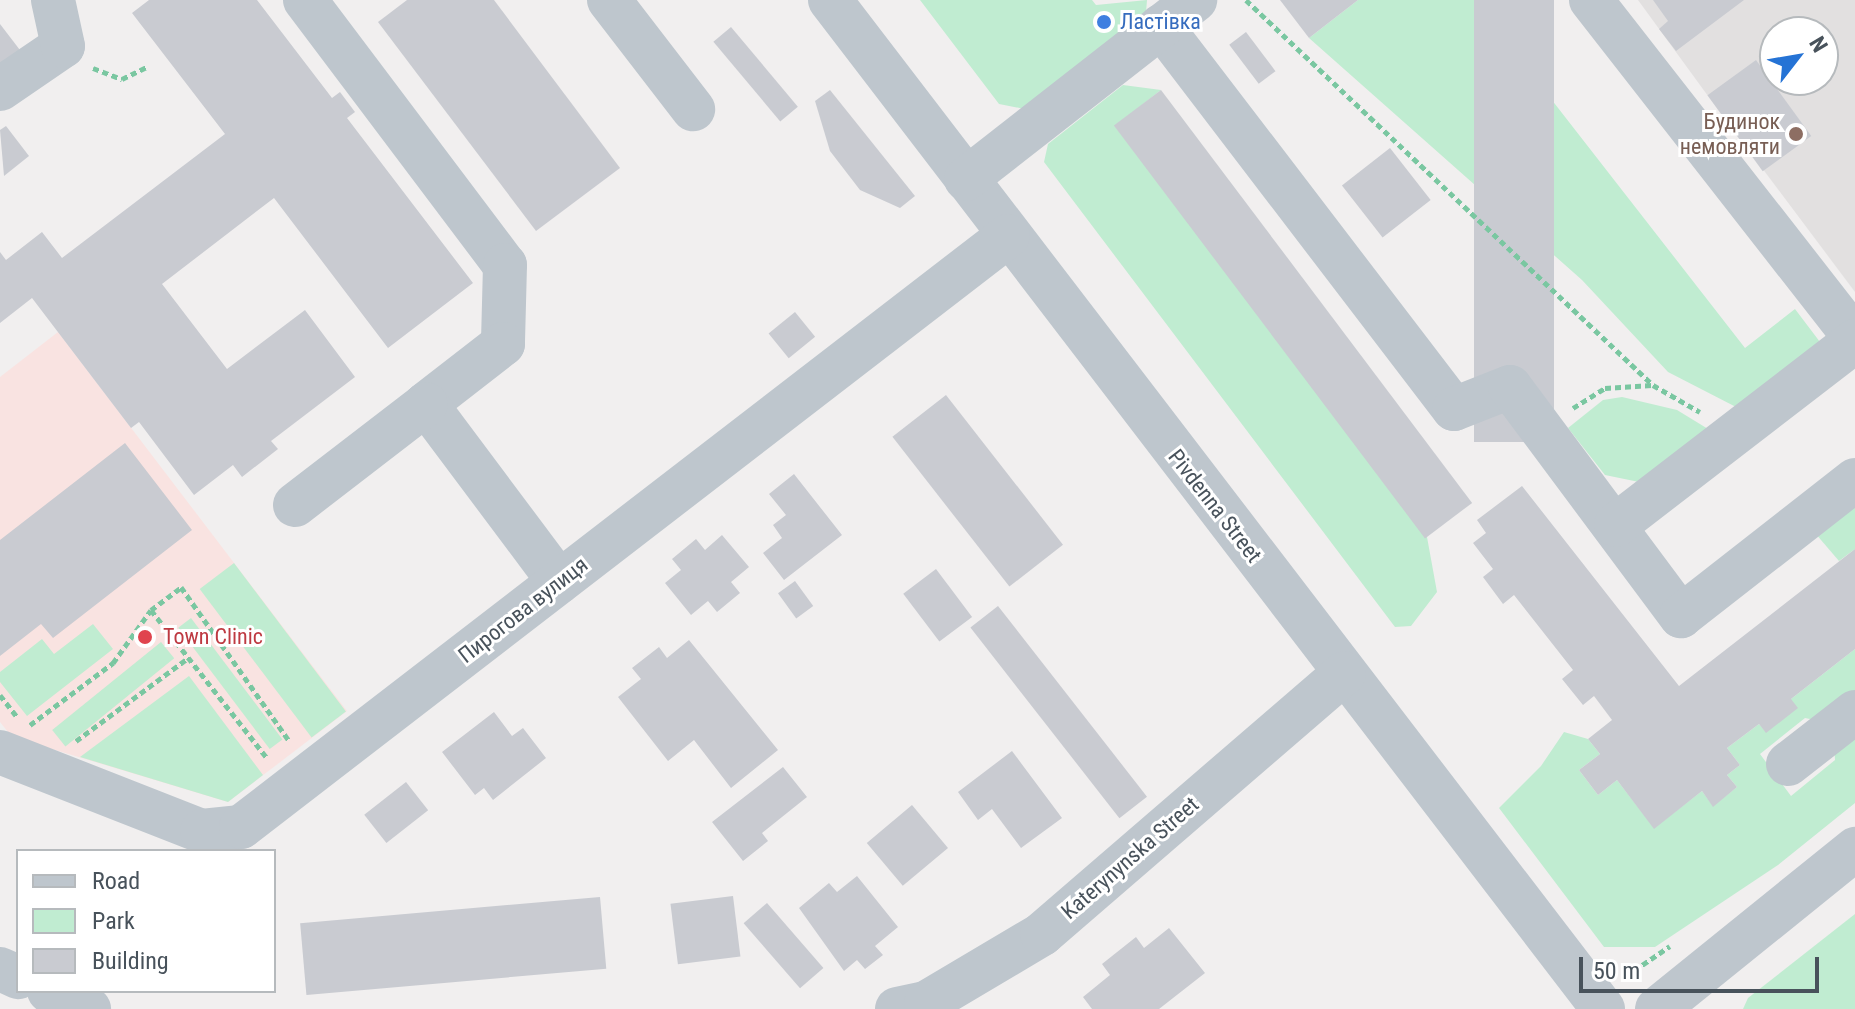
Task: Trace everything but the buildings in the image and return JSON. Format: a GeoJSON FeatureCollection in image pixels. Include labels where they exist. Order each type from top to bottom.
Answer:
{"type":"FeatureCollection","features":[{"type":"Feature","properties":{"kind":"street"},"geometry":{"type":"LineString","coordinates":[[0,89],[63,46],[53,0]]}},
{"type":"Feature","properties":{"kind":"street"},"geometry":{"type":"LineString","coordinates":[[295,505],[503,344],[505,265],[305,0]]}},
{"type":"Feature","properties":{"kind":"street"},"geometry":{"type":"LineString","coordinates":[[609,0],[693,109]]}},
{"type":"Feature","properties":{"kind":"street","name":"Pivdenna Street"},"geometry":{"type":"LineString","coordinates":[[830,0],[1603,1009]]}},
{"type":"Feature","properties":{"kind":"street"},"geometry":{"type":"LineString","coordinates":[[966,179],[1195,0]]}},
{"type":"Feature","properties":{"kind":"street"},"geometry":{"type":"LineString","coordinates":[[1591,0],[1855,340],[1616,525]]}},
{"type":"Feature","properties":{"kind":"street"},"geometry":{"type":"LineString","coordinates":[[1161,26],[1454,409],[1510,387],[1681,616],[1855,480]]}},
{"type":"Feature","properties":{"kind":"street","name":"Пирогова вулиця"},"geometry":{"type":"LineString","coordinates":[[0,752],[202,831],[241,827],[293,769],[559,582],[1008,236]]}},
{"type":"Feature","properties":{"kind":"street"},"geometry":{"type":"LineString","coordinates":[[426,404],[559,582]]}},
{"type":"Feature","properties":{"kind":"street","name":"Katerynynska Street"},"geometry":{"type":"LineString","coordinates":[[897,1009],[926,1003],[1042,934],[1344,673]]}},
{"type":"Feature","properties":{"kind":"street"},"geometry":{"type":"LineString","coordinates":[[1788,764],[1855,712]]}},
{"type":"Feature","properties":{"kind":"street"},"geometry":{"type":"LineString","coordinates":[[1657,1009],[1855,849]]}},
{"type":"Feature","properties":{"kind":"street"},"geometry":{"type":"LineString","coordinates":[[53,993],[89,1009]]}},
{"type":"Feature","properties":{"kind":"path"},"geometry":{"type":"LineString","coordinates":[[1246,0],[1653,385],[1735,433]]}},
{"type":"Feature","properties":{"kind":"path"},"geometry":{"type":"LineString","coordinates":[[63,46],[122,79],[147,67]]}},
{"type":"Feature","properties":{"kind":"path"},"geometry":{"type":"LineString","coordinates":[[1543,428],[1605,388],[1653,385]]}},
{"type":"Feature","properties":{"kind":"path"},"geometry":{"type":"LineString","coordinates":[[0,695],[26,728],[113,663],[151,610],[181,587],[291,739],[293,769],[264,758],[151,610]]}},
{"type":"Feature","properties":{"kind":"path"},"geometry":{"type":"LineString","coordinates":[[76,741],[188,658]]}},
{"type":"Feature","properties":{"kind":"shaded area","name":"Будинок немовляти"},"geometry":{"type":"Polygon","coordinates":[[[1638,0],[1855,0],[1855,292],[1708,96],[1638,0]]]}},
{"type":"Feature","properties":{"kind":"shaded area","name":"Town Clinic"},"geometry":{"type":"Polygon","coordinates":[[[58,332],[347,711],[228,802],[12,737],[0,722],[0,377],[58,332]]]}},
{"type":"Feature","properties":{"kind":"green space"},"geometry":{"type":"Polygon","coordinates":[[[920,0],[1092,0],[1096,5],[1147,0],[1146,13],[1025,109],[999,104],[920,0]]]}},
{"type":"Feature","properties":{"kind":"green space"},"geometry":{"type":"Polygon","coordinates":[[[1358,0],[1474,0],[1745,348],[1795,309],[1820,342],[1736,407],[1668,372],[1582,280],[1309,38],[1358,0]]]}},
{"type":"Feature","properties":{"kind":"green space"},"geometry":{"type":"Polygon","coordinates":[[[1123,85],[1161,90],[1115,126],[1427,537],[1437,592],[1411,626],[1395,627],[1044,162],[1048,144],[1123,85]]]}},
{"type":"Feature","properties":{"kind":"green space"},"geometry":{"type":"Polygon","coordinates":[[[1622,397],[1677,410],[1713,432],[1639,482],[1605,475],[1568,428],[1603,400],[1622,397]]]}},
{"type":"Feature","properties":{"kind":"green space"},"geometry":{"type":"Polygon","coordinates":[[[1855,506],[1855,549],[1839,561],[1815,533],[1855,506]]]}},
{"type":"Feature","properties":{"kind":"green space"},"geometry":{"type":"Polygon","coordinates":[[[234,563],[346,712],[312,737],[200,589],[234,563]]]}},
{"type":"Feature","properties":{"kind":"green space"},"geometry":{"type":"Polygon","coordinates":[[[191,618],[282,739],[270,749],[178,628],[191,618]]]}},
{"type":"Feature","properties":{"kind":"green space"},"geometry":{"type":"Polygon","coordinates":[[[93,624],[113,649],[27,716],[0,682],[0,672],[42,639],[54,654],[93,624]]]}},
{"type":"Feature","properties":{"kind":"green space"},"geometry":{"type":"Polygon","coordinates":[[[161,642],[174,658],[65,746],[52,730],[161,642]]]}},
{"type":"Feature","properties":{"kind":"green space"},"geometry":{"type":"Polygon","coordinates":[[[1855,649],[1855,698],[1825,722],[1805,718],[1760,754],[1791,796],[1835,760],[1834,743],[1855,727],[1855,803],[1778,865],[1655,947],[1604,947],[1499,808],[1541,766],[1564,732],[1588,739],[1600,754],[1579,770],[1598,795],[1617,780],[1654,828],[1702,791],[1713,806],[1737,787],[1727,775],[1740,765],[1727,748],[1759,724],[1766,732],[1791,699],[1855,649]]]}},
{"type":"Feature","properties":{"kind":"green space"},"geometry":{"type":"Polygon","coordinates":[[[189,676],[263,775],[228,802],[80,757],[189,676]]]}},
{"type":"Feature","properties":{"kind":"green space"},"geometry":{"type":"Polygon","coordinates":[[[1855,914],[1855,1009],[1743,1009],[1748,998],[1855,914]]]}},
{"type":"Feature","properties":{"kind":"place","name":"Ластівка"},"geometry":{"type":"Point","coordinates":[1104,22]}},
{"type":"Feature","properties":{"kind":"place","name":"Будинок немовляти"},"geometry":{"type":"Point","coordinates":[1796,134]}},
{"type":"Feature","properties":{"kind":"place","name":"Town Clinic"},"geometry":{"type":"Point","coordinates":[145,637]}}]}
